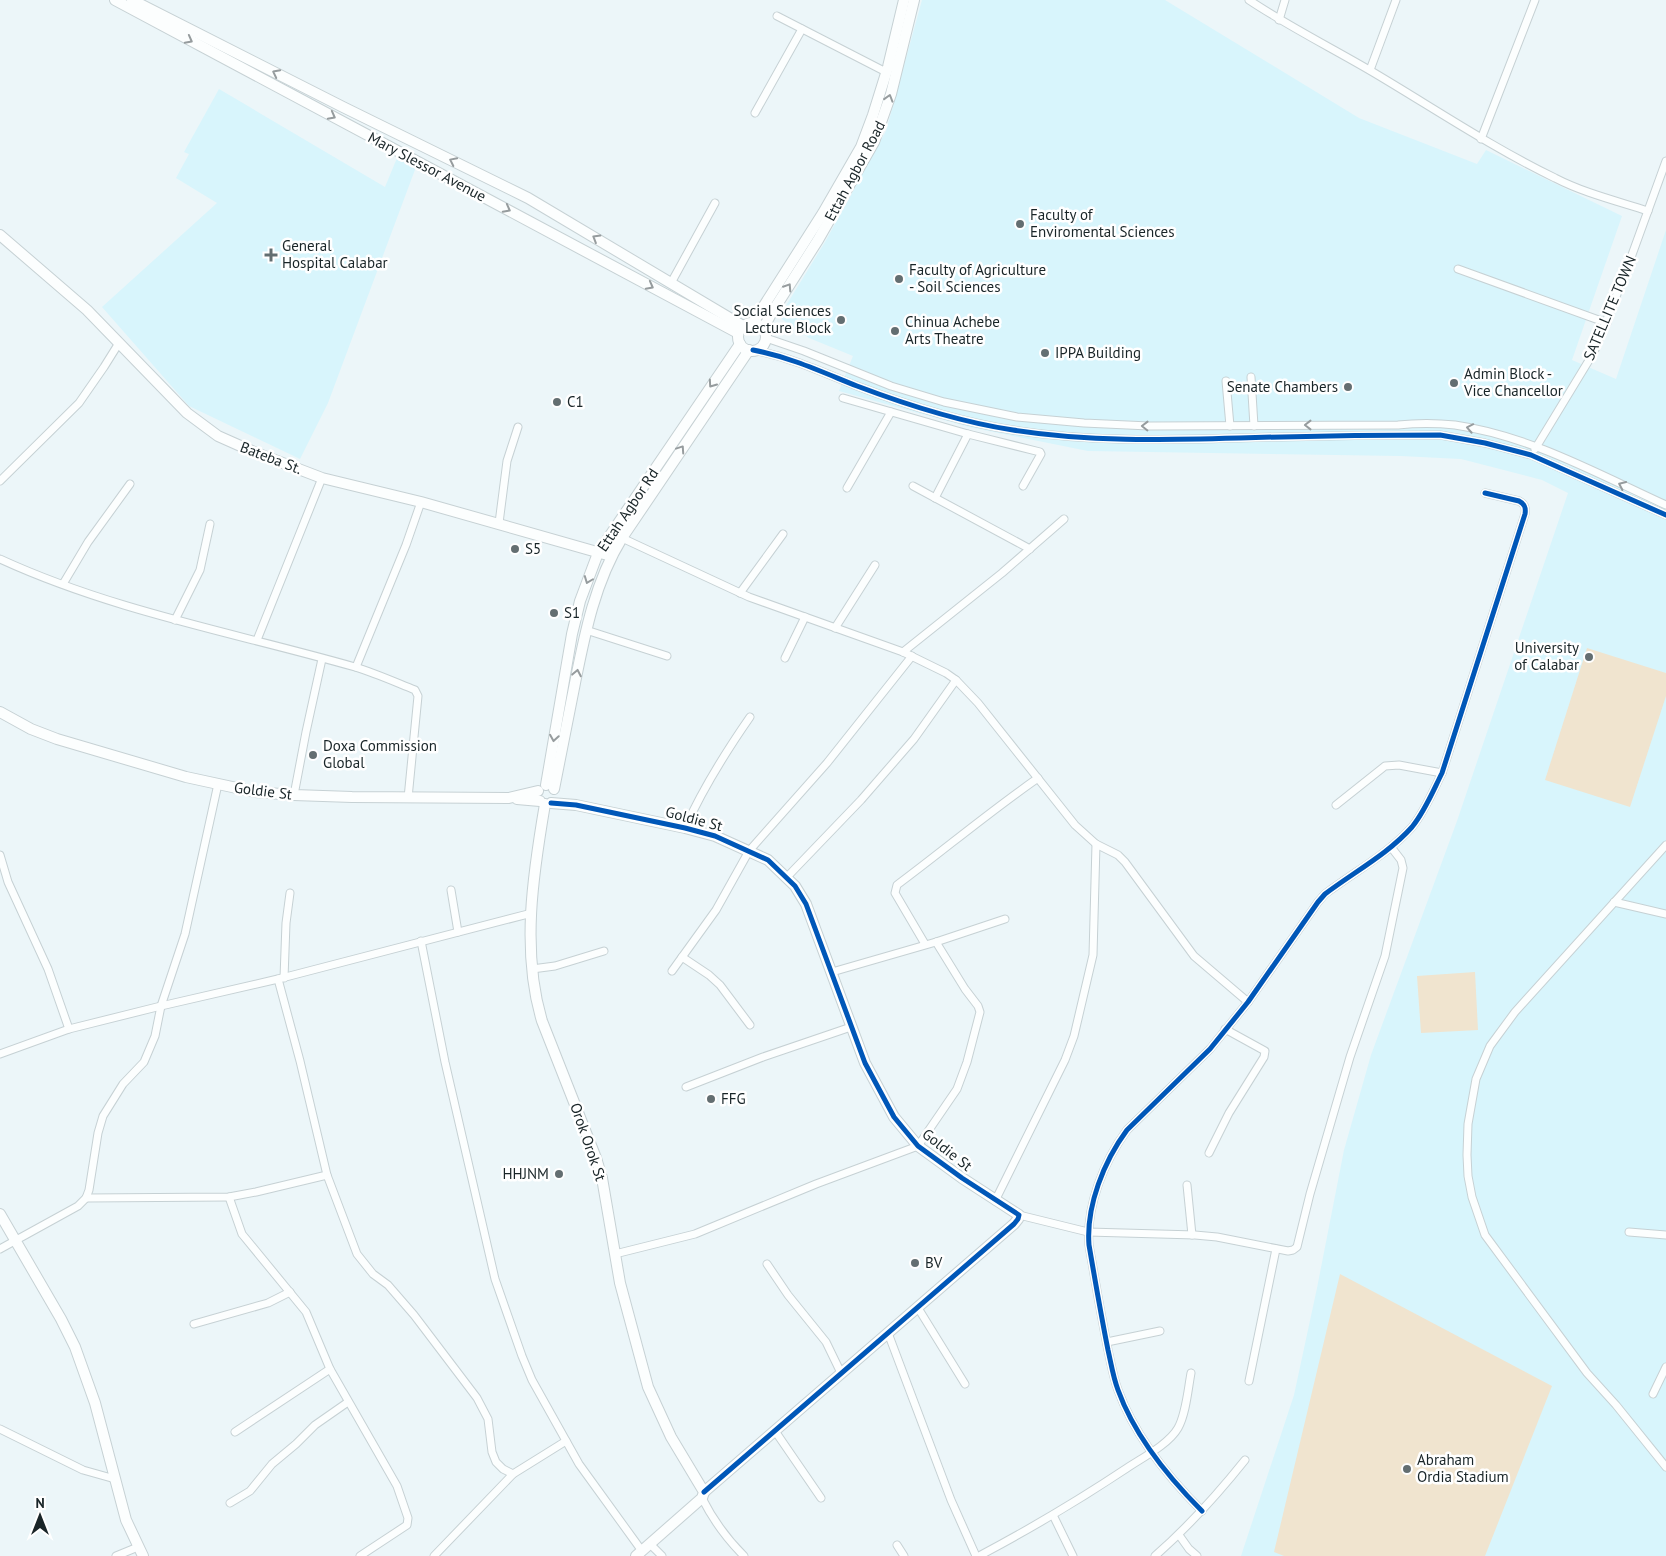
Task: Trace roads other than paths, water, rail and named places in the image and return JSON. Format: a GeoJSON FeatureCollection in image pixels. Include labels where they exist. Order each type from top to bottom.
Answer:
{"type":"FeatureCollection","features":[{"type":"Feature","properties":{"kind":"main road","name":"Mary Slessor Avenue"},"geometry":{"type":"LineString","coordinates":[[115,0],[745,327]]}},
{"type":"Feature","properties":{"kind":"main road","name":"Mary Slessor Avenue"},"geometry":{"type":"LineString","coordinates":[[132,0],[528,198],[745,327]]}},
{"type":"Feature","properties":{"kind":"main road","name":"Ettah Agbor Road"},"geometry":{"type":"LineString","coordinates":[[745,327],[823,212],[854,159],[874,115],[904,0]]}},
{"type":"Feature","properties":{"kind":"main road","name":"Ettah Agbor Road"},"geometry":{"type":"LineString","coordinates":[[764,333],[771,314],[823,232],[874,142],[891,94],[914,0]]}},
{"type":"Feature","properties":{"kind":"main road","name":"Bateba St."},"geometry":{"type":"LineString","coordinates":[[0,235],[71,295],[187,413],[207,429],[233,444],[322,478],[499,523],[611,556]]}},
{"type":"Feature","properties":{"kind":"main road"},"geometry":{"type":"LineString","coordinates":[[760,326],[764,333],[762,346],[751,350],[740,344],[745,327],[760,326]]}},
{"type":"Feature","properties":{"kind":"main road","name":"Ettah Agbor Rd"},"geometry":{"type":"LineString","coordinates":[[547,795],[572,634],[580,601],[598,552],[740,344]]}},
{"type":"Feature","properties":{"kind":"main road","name":"Ettah Agbor Rd"},"geometry":{"type":"LineString","coordinates":[[547,795],[586,630],[599,586],[611,556],[751,350]]}},
{"type":"Feature","properties":{"kind":"main road","name":"Goldie St"},"geometry":{"type":"LineString","coordinates":[[0,712],[31,729],[57,740],[130,762],[256,792],[408,798],[509,798],[547,795],[576,805],[715,836],[749,850],[768,860],[787,876],[806,904],[865,1064],[894,1117],[918,1146],[995,1201],[1018,1215]]}},
{"type":"Feature","properties":{"kind":"main road","name":"Orok Orok St"},"geometry":{"type":"LineString","coordinates":[[547,795],[540,836],[532,913],[532,969],[536,1000],[542,1021],[596,1158],[602,1178],[627,1311],[648,1387],[671,1437],[703,1495]]}},
{"type":"Feature","properties":{"kind":"main road"},"geometry":{"type":"LineString","coordinates":[[0,1214],[61,1319],[75,1348],[95,1403],[128,1525],[140,1551]]}},
{"type":"Feature","properties":{"kind":"main road"},"geometry":{"type":"LineString","coordinates":[[643,1550],[775,1430],[1014,1224],[1018,1219],[1018,1215]]}},
{"type":"Feature","properties":{"kind":"street"},"geometry":{"type":"LineString","coordinates":[[1249,0],[1279,20],[1370,70],[1481,139],[1556,179],[1603,197],[1648,211]]}},
{"type":"Feature","properties":{"kind":"street"},"geometry":{"type":"LineString","coordinates":[[1279,20],[1285,0]]}},
{"type":"Feature","properties":{"kind":"street"},"geometry":{"type":"LineString","coordinates":[[1370,70],[1396,0]]}},
{"type":"Feature","properties":{"kind":"street"},"geometry":{"type":"LineString","coordinates":[[1481,139],[1535,0]]}},
{"type":"Feature","properties":{"kind":"street"},"geometry":{"type":"LineString","coordinates":[[778,16],[886,72]]}},
{"type":"Feature","properties":{"kind":"street"},"geometry":{"type":"LineString","coordinates":[[755,113],[802,29]]}},
{"type":"Feature","properties":{"kind":"street","name":"SATELLITE TOWN"},"geometry":{"type":"LineString","coordinates":[[1531,455],[1594,352],[1607,323],[1666,161]]}},
{"type":"Feature","properties":{"kind":"street"},"geometry":{"type":"LineString","coordinates":[[671,283],[715,203]]}},
{"type":"Feature","properties":{"kind":"street"},"geometry":{"type":"LineString","coordinates":[[1458,269],[1607,323]]}},
{"type":"Feature","properties":{"kind":"street"},"geometry":{"type":"LineString","coordinates":[[764,333],[891,386],[944,402],[1017,417],[1092,424],[1148,426],[1398,425],[1426,423],[1455,425],[1536,446],[1666,505]]}},
{"type":"Feature","properties":{"kind":"street"},"geometry":{"type":"LineString","coordinates":[[0,481],[79,403],[119,343]]}},
{"type":"Feature","properties":{"kind":"street"},"geometry":{"type":"LineString","coordinates":[[751,350],[775,354],[793,360],[859,387],[932,411],[1013,430],[1067,437],[1135,441],[1440,435],[1484,442],[1531,455],[1666,515]]}},
{"type":"Feature","properties":{"kind":"street"},"geometry":{"type":"LineString","coordinates":[[1251,377],[1254,426]]}},
{"type":"Feature","properties":{"kind":"street"},"geometry":{"type":"LineString","coordinates":[[1226,381],[1230,426]]}},
{"type":"Feature","properties":{"kind":"street"},"geometry":{"type":"LineString","coordinates":[[843,398],[968,434],[1041,452],[1022,486]]}},
{"type":"Feature","properties":{"kind":"street"},"geometry":{"type":"LineString","coordinates":[[847,488],[892,412]]}},
{"type":"Feature","properties":{"kind":"street"},"geometry":{"type":"LineString","coordinates":[[499,523],[507,462],[518,426]]}},
{"type":"Feature","properties":{"kind":"street"},"geometry":{"type":"LineString","coordinates":[[935,498],[968,434]]}},
{"type":"Feature","properties":{"kind":"street"},"geometry":{"type":"LineString","coordinates":[[257,640],[322,478]]}},
{"type":"Feature","properties":{"kind":"street"},"geometry":{"type":"LineString","coordinates":[[63,584],[88,542],[130,484]]}},
{"type":"Feature","properties":{"kind":"street"},"geometry":{"type":"LineString","coordinates":[[913,486],[1030,549]]}},
{"type":"Feature","properties":{"kind":"street"},"geometry":{"type":"LineString","coordinates":[[1202,1511],[1175,1484],[1152,1452],[1131,1419],[1118,1390],[1107,1342],[1088,1232],[1097,1190],[1116,1146],[1127,1130],[1210,1049],[1248,1002],[1283,950],[1326,894],[1391,847],[1412,826],[1426,806],[1442,773],[1526,509],[1524,504],[1519,501],[1484,493]]}},
{"type":"Feature","properties":{"kind":"street"},"geometry":{"type":"LineString","coordinates":[[356,668],[421,502]]}},
{"type":"Feature","properties":{"kind":"street"},"geometry":{"type":"LineString","coordinates":[[903,652],[1002,573],[1064,519]]}},
{"type":"Feature","properties":{"kind":"street"},"geometry":{"type":"LineString","coordinates":[[175,620],[200,570],[210,524]]}},
{"type":"Feature","properties":{"kind":"street"},"geometry":{"type":"LineString","coordinates":[[740,593],[783,534]]}},
{"type":"Feature","properties":{"kind":"street"},"geometry":{"type":"LineString","coordinates":[[622,538],[740,593],[903,652],[946,673],[956,680],[978,703],[1075,825],[1096,844],[1118,855],[1125,862],[1194,956],[1248,1002]]}},
{"type":"Feature","properties":{"kind":"street"},"geometry":{"type":"LineString","coordinates":[[0,559],[63,584],[140,610],[356,668],[415,690],[418,693],[408,798]]}},
{"type":"Feature","properties":{"kind":"street"},"geometry":{"type":"LineString","coordinates":[[835,628],[875,565]]}},
{"type":"Feature","properties":{"kind":"street"},"geometry":{"type":"LineString","coordinates":[[785,658],[805,617]]}},
{"type":"Feature","properties":{"kind":"street"},"geometry":{"type":"LineString","coordinates":[[586,630],[667,656]]}},
{"type":"Feature","properties":{"kind":"street"},"geometry":{"type":"LineString","coordinates":[[672,971],[716,910],[749,850],[827,763],[912,656]]}},
{"type":"Feature","properties":{"kind":"street"},"geometry":{"type":"LineString","coordinates":[[294,795],[322,659]]}},
{"type":"Feature","properties":{"kind":"street"},"geometry":{"type":"LineString","coordinates":[[787,876],[861,800],[908,746],[956,680]]}},
{"type":"Feature","properties":{"kind":"street"},"geometry":{"type":"LineString","coordinates":[[685,828],[700,795],[716,767],[750,718]]}},
{"type":"Feature","properties":{"kind":"street"},"geometry":{"type":"LineString","coordinates":[[1336,805],[1386,766],[1399,765],[1442,773]]}},
{"type":"Feature","properties":{"kind":"street"},"geometry":{"type":"LineString","coordinates":[[925,944],[895,893],[897,884],[943,851],[1000,804],[1038,778]]}},
{"type":"Feature","properties":{"kind":"street"},"geometry":{"type":"LineString","coordinates":[[0,1249],[78,1206],[86,1198],[103,1116],[123,1084],[147,1058],[155,1036],[161,1006],[185,934],[218,784]]}},
{"type":"Feature","properties":{"kind":"street"},"geometry":{"type":"LineString","coordinates":[[995,1201],[1065,1060],[1074,1036],[1093,955],[1096,844]]}},
{"type":"Feature","properties":{"kind":"street"},"geometry":{"type":"LineString","coordinates":[[1666,845],[1515,1012],[1490,1046],[1476,1079],[1468,1124],[1468,1176],[1472,1198],[1485,1236],[1588,1373],[1666,1466]]}},
{"type":"Feature","properties":{"kind":"street"},"geometry":{"type":"LineString","coordinates":[[1018,1215],[1088,1232],[1216,1237],[1288,1251],[1294,1250],[1297,1247],[1310,1194],[1350,1057],[1385,956],[1403,868],[1401,860],[1391,847]]}},
{"type":"Feature","properties":{"kind":"street"},"geometry":{"type":"LineString","coordinates":[[0,855],[8,882],[48,968],[69,1029]]}},
{"type":"Feature","properties":{"kind":"street"},"geometry":{"type":"LineString","coordinates":[[451,890],[458,932]]}},
{"type":"Feature","properties":{"kind":"street"},"geometry":{"type":"LineString","coordinates":[[290,893],[281,979],[327,1174],[357,1254],[373,1274],[388,1285],[414,1315],[477,1398],[488,1419],[492,1452],[496,1462],[503,1469],[513,1474]]}},
{"type":"Feature","properties":{"kind":"street"},"geometry":{"type":"LineString","coordinates":[[1614,902],[1666,914]]}},
{"type":"Feature","properties":{"kind":"street"},"geometry":{"type":"LineString","coordinates":[[0,1054],[69,1029],[281,979],[532,913]]}},
{"type":"Feature","properties":{"kind":"street"},"geometry":{"type":"LineString","coordinates":[[832,972],[936,942],[1005,919]]}},
{"type":"Feature","properties":{"kind":"street"},"geometry":{"type":"LineString","coordinates":[[421,942],[445,1062],[496,1278],[532,1380],[579,1464],[643,1550],[662,1556]]}},
{"type":"Feature","properties":{"kind":"street"},"geometry":{"type":"LineString","coordinates":[[615,1254],[695,1234],[816,1184],[918,1146],[957,1089],[967,1062],[980,1012],[936,942]]}},
{"type":"Feature","properties":{"kind":"street"},"geometry":{"type":"LineString","coordinates":[[532,969],[555,966],[604,951]]}},
{"type":"Feature","properties":{"kind":"street"},"geometry":{"type":"LineString","coordinates":[[682,957],[709,975],[720,985],[750,1025]]}},
{"type":"Feature","properties":{"kind":"street"},"geometry":{"type":"LineString","coordinates":[[686,1087],[764,1057],[851,1027]]}},
{"type":"Feature","properties":{"kind":"street"},"geometry":{"type":"LineString","coordinates":[[1208,1153],[1229,1113],[1266,1051],[1225,1030]]}},
{"type":"Feature","properties":{"kind":"street"},"geometry":{"type":"LineString","coordinates":[[86,1198],[229,1197],[327,1174]]}},
{"type":"Feature","properties":{"kind":"street"},"geometry":{"type":"LineString","coordinates":[[1187,1185],[1192,1235]]}},
{"type":"Feature","properties":{"kind":"street"},"geometry":{"type":"LineString","coordinates":[[229,1197],[242,1234],[309,1318],[330,1369],[396,1486],[409,1521],[397,1533],[360,1556]]}},
{"type":"Feature","properties":{"kind":"street"},"geometry":{"type":"LineString","coordinates":[[1629,1232],[1666,1235]]}},
{"type":"Feature","properties":{"kind":"street"},"geometry":{"type":"LineString","coordinates":[[1249,1382],[1276,1249]]}},
{"type":"Feature","properties":{"kind":"street"},"geometry":{"type":"LineString","coordinates":[[767,1264],[788,1295],[826,1342],[841,1373]]}},
{"type":"Feature","properties":{"kind":"street"},"geometry":{"type":"LineString","coordinates":[[194,1324],[268,1303],[290,1292]]}},
{"type":"Feature","properties":{"kind":"street"},"geometry":{"type":"LineString","coordinates":[[918,1308],[965,1384]]}},
{"type":"Feature","properties":{"kind":"street"},"geometry":{"type":"LineString","coordinates":[[1107,1342],[1160,1331]]}},
{"type":"Feature","properties":{"kind":"street"},"geometry":{"type":"LineString","coordinates":[[888,1333],[950,1500],[978,1556],[1053,1515],[1152,1452],[1178,1429],[1182,1420],[1191,1372]]}},
{"type":"Feature","properties":{"kind":"street"},"geometry":{"type":"LineString","coordinates":[[1653,1394],[1666,1367]]}},
{"type":"Feature","properties":{"kind":"street"},"geometry":{"type":"LineString","coordinates":[[235,1432],[330,1369]]}},
{"type":"Feature","properties":{"kind":"street"},"geometry":{"type":"LineString","coordinates":[[230,1503],[250,1491],[272,1464],[315,1425],[348,1402]]}},
{"type":"Feature","properties":{"kind":"street"},"geometry":{"type":"LineString","coordinates":[[0,1429],[83,1470],[115,1479]]}},
{"type":"Feature","properties":{"kind":"street"},"geometry":{"type":"LineString","coordinates":[[775,1430],[821,1498]]}},
{"type":"Feature","properties":{"kind":"street"},"geometry":{"type":"LineString","coordinates":[[434,1556],[513,1474],[566,1442]]}},
{"type":"Feature","properties":{"kind":"street"},"geometry":{"type":"LineString","coordinates":[[1155,1556],[1202,1511],[1245,1460]]}},
{"type":"Feature","properties":{"kind":"street"},"geometry":{"type":"LineString","coordinates":[[703,1495],[710,1514],[744,1556]]}},
{"type":"Feature","properties":{"kind":"street"},"geometry":{"type":"LineString","coordinates":[[1053,1515],[1073,1556]]}},
{"type":"Feature","properties":{"kind":"street"},"geometry":{"type":"LineString","coordinates":[[1179,1535],[1189,1549],[1197,1556]]}},
{"type":"Feature","properties":{"kind":"street"},"geometry":{"type":"LineString","coordinates":[[897,1545],[904,1556]]}},
{"type":"Feature","properties":{"kind":"street"},"geometry":{"type":"LineString","coordinates":[[116,1556],[140,1551]]}},
{"type":"Feature","properties":{"kind":"place","name":"Faculty of Enviromental Sciences"},"geometry":{"type":"Point","coordinates":[1020,224]}},
{"type":"Feature","properties":{"kind":"place","name":"General Hospital Calabar"},"geometry":{"type":"Point","coordinates":[271,255]}},
{"type":"Feature","properties":{"kind":"place","name":"Faculty of Agriculture - Soil Sciences"},"geometry":{"type":"Point","coordinates":[899,279]}},
{"type":"Feature","properties":{"kind":"place","name":"Social Sciences Lecture Block"},"geometry":{"type":"Point","coordinates":[841,320]}},
{"type":"Feature","properties":{"kind":"place","name":"Chinua Achebe Arts Theatre"},"geometry":{"type":"Point","coordinates":[895,331]}},
{"type":"Feature","properties":{"kind":"place","name":"IPPA Building"},"geometry":{"type":"Point","coordinates":[1045,353]}},
{"type":"Feature","properties":{"kind":"place","name":"Admin Block - Vice Chancellor"},"geometry":{"type":"Point","coordinates":[1454,383]}},
{"type":"Feature","properties":{"kind":"place","name":"Senate Chambers"},"geometry":{"type":"Point","coordinates":[1348,387]}},
{"type":"Feature","properties":{"kind":"place","name":"C1"},"geometry":{"type":"Point","coordinates":[557,402]}},
{"type":"Feature","properties":{"kind":"place","name":"S5"},"geometry":{"type":"Point","coordinates":[515,549]}},
{"type":"Feature","properties":{"kind":"place","name":"S1"},"geometry":{"type":"Point","coordinates":[554,613]}},
{"type":"Feature","properties":{"kind":"place","name":"University of Calabar"},"geometry":{"type":"Point","coordinates":[1589,657]}},
{"type":"Feature","properties":{"kind":"place","name":"Doxa Commission Global"},"geometry":{"type":"Point","coordinates":[313,755]}},
{"type":"Feature","properties":{"kind":"place","name":"FFG"},"geometry":{"type":"Point","coordinates":[711,1099]}},
{"type":"Feature","properties":{"kind":"place","name":"HHJNM"},"geometry":{"type":"Point","coordinates":[559,1174]}},
{"type":"Feature","properties":{"kind":"place","name":"BV"},"geometry":{"type":"Point","coordinates":[915,1263]}},
{"type":"Feature","properties":{"kind":"place","name":"Abraham Ordia Stadium"},"geometry":{"type":"Point","coordinates":[1407,1469]}}]}
